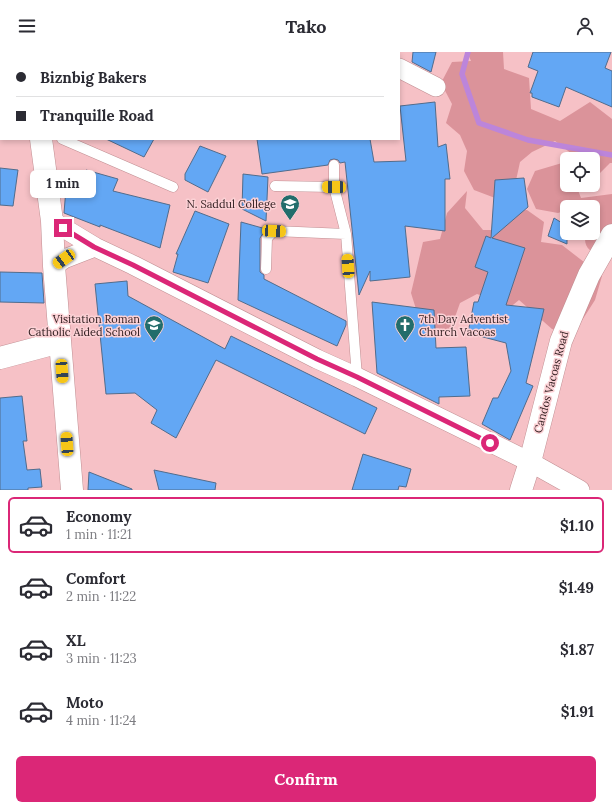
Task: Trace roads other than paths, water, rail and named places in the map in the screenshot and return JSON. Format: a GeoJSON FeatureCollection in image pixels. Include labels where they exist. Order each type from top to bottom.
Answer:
{"type":"FeatureCollection","features":[{"type":"Feature","properties":{"kind":"street"},"geometry":{"type":"LineString","coordinates":[[400,69],[436,87]]}},
{"type":"Feature","properties":{"kind":"street"},"geometry":{"type":"LineString","coordinates":[[41,140],[52,221],[54,266],[72,490]]}},
{"type":"Feature","properties":{"kind":"street"},"geometry":{"type":"LineString","coordinates":[[52,221],[94,247],[133,265],[317,359],[357,377],[530,462],[580,490]]}},
{"type":"Feature","properties":{"kind":"street","name":"Candos Vacoas Road"},"geometry":{"type":"LineString","coordinates":[[521,490],[530,462],[561,340],[589,275],[612,235]]}},
{"type":"Feature","properties":{"kind":"street"},"geometry":{"type":"LineString","coordinates":[[54,266],[64,259],[94,247]]}},
{"type":"Feature","properties":{"kind":"street"},"geometry":{"type":"LineString","coordinates":[[0,358],[60,342]]}},
{"type":"Feature","properties":{"kind":"lane"},"geometry":{"type":"LineString","coordinates":[[64,140],[173,187]]}},
{"type":"Feature","properties":{"kind":"lane"},"geometry":{"type":"LineString","coordinates":[[334,165],[334,187],[346,234],[357,377]]}},
{"type":"Feature","properties":{"kind":"lane"},"geometry":{"type":"LineString","coordinates":[[275,186],[334,187]]}},
{"type":"Feature","properties":{"kind":"lane"},"geometry":{"type":"LineString","coordinates":[[266,269],[267,238],[274,231],[346,234]]}},
{"type":"Feature","properties":{"kind":"waterway"},"geometry":{"type":"LineString","coordinates":[[468,52],[462,74],[479,123],[528,140],[612,155]]}},
{"type":"Feature","properties":{"kind":"place","name":"N. Saddul College"},"geometry":{"type":"Point","coordinates":[290,221]}},
{"type":"Feature","properties":{"kind":"place","name":"Visitation Roman Catholic Aided School"},"geometry":{"type":"Point","coordinates":[154,342]}},
{"type":"Feature","properties":{"kind":"place","name":"7th Day Adventist Church Vacoas"},"geometry":{"type":"Point","coordinates":[405,342]}}]}
